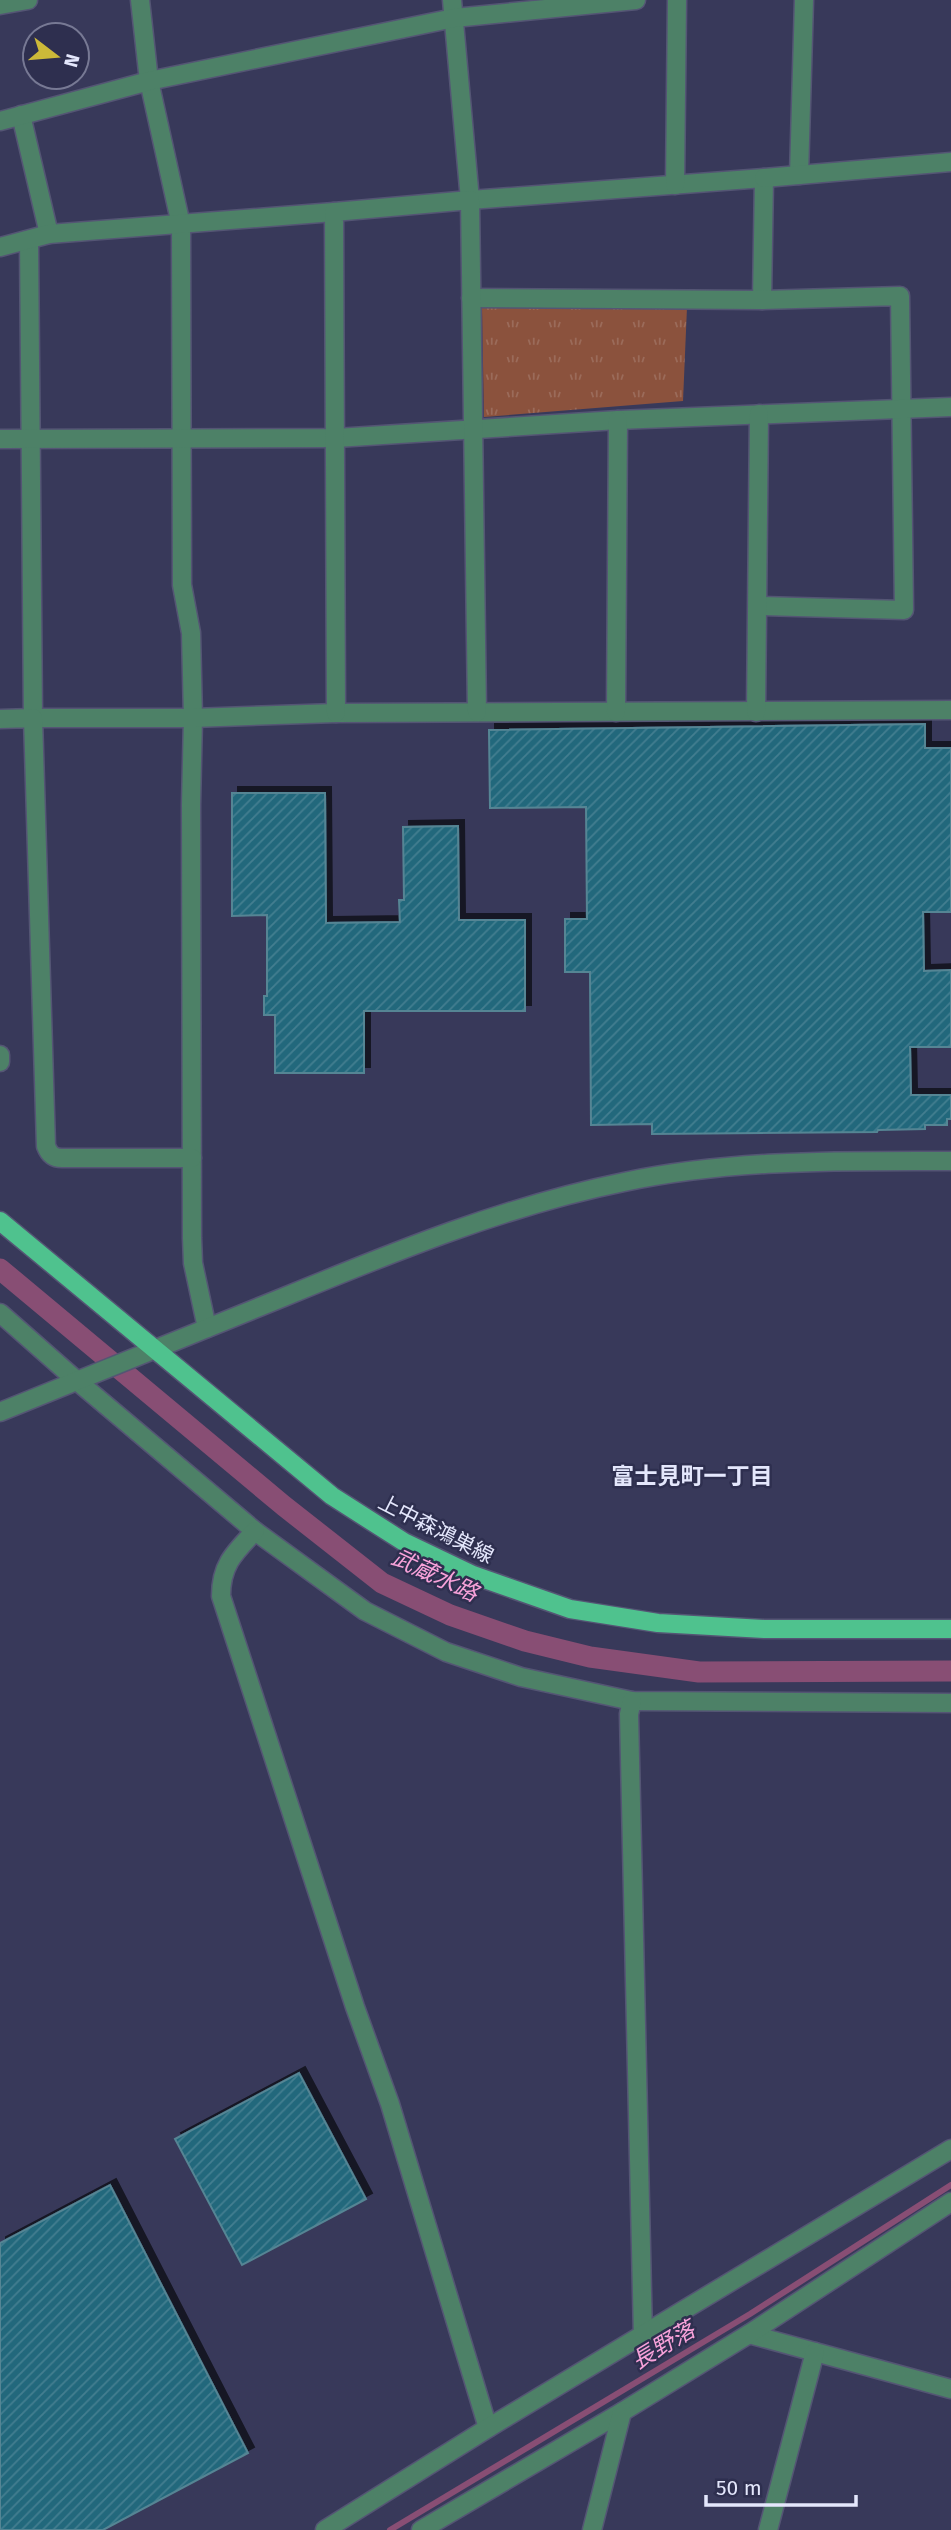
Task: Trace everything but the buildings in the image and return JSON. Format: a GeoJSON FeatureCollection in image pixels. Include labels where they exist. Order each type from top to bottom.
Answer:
{"type":"FeatureCollection","features":[{"type":"Feature","properties":{"kind":"main road","name":"上中森鴻巣線"},"geometry":{"type":"LineString","coordinates":[[0,1221],[301,1471],[349,1507],[425,1553],[500,1586],[577,1610],[658,1623],[777,1630],[951,1629]]}},
{"type":"Feature","properties":{"kind":"street"},"geometry":{"type":"LineString","coordinates":[[0,5],[28,0]]}},
{"type":"Feature","properties":{"kind":"street"},"geometry":{"type":"LineString","coordinates":[[140,0],[149,81],[181,225],[182,585],[191,634],[193,718],[193,1264],[207,1328]]}},
{"type":"Feature","properties":{"kind":"street"},"geometry":{"type":"LineString","coordinates":[[0,121],[149,81],[453,9],[636,0]]}},
{"type":"Feature","properties":{"kind":"street"},"geometry":{"type":"LineString","coordinates":[[675,185],[677,0]]}},
{"type":"Feature","properties":{"kind":"street"},"geometry":{"type":"LineString","coordinates":[[799,175],[804,0]]}},
{"type":"Feature","properties":{"kind":"street"},"geometry":{"type":"LineString","coordinates":[[453,9],[470,200],[477,712]]}},
{"type":"Feature","properties":{"kind":"street"},"geometry":{"type":"LineString","coordinates":[[21,115],[49,234]]}},
{"type":"Feature","properties":{"kind":"street"},"geometry":{"type":"LineString","coordinates":[[0,247],[29,242],[49,234],[951,162]]}},
{"type":"Feature","properties":{"kind":"street"},"geometry":{"type":"LineString","coordinates":[[762,300],[764,178]]}},
{"type":"Feature","properties":{"kind":"street"},"geometry":{"type":"LineString","coordinates":[[334,212],[336,713]]}},
{"type":"Feature","properties":{"kind":"street"},"geometry":{"type":"LineString","coordinates":[[29,242],[33,719],[46,1146],[48,1152],[56,1158],[192,1158]]}},
{"type":"Feature","properties":{"kind":"street"},"geometry":{"type":"LineString","coordinates":[[471,298],[762,300],[900,296],[904,610],[758,606]]}},
{"type":"Feature","properties":{"kind":"street"},"geometry":{"type":"LineString","coordinates":[[0,439],[336,438],[618,420],[951,407]]}},
{"type":"Feature","properties":{"kind":"street"},"geometry":{"type":"LineString","coordinates":[[755,712],[759,414]]}},
{"type":"Feature","properties":{"kind":"street"},"geometry":{"type":"LineString","coordinates":[[616,712],[618,420]]}},
{"type":"Feature","properties":{"kind":"street"},"geometry":{"type":"LineString","coordinates":[[0,719],[193,718],[336,713],[951,710]]}},
{"type":"Feature","properties":{"kind":"street"},"geometry":{"type":"LineString","coordinates":[[0,1055],[0,1062]]}},
{"type":"Feature","properties":{"kind":"street"},"geometry":{"type":"LineString","coordinates":[[0,1412],[469,1224],[514,1209],[625,1182],[707,1168],[827,1161],[951,1161]]}},
{"type":"Feature","properties":{"kind":"street"},"geometry":{"type":"LineString","coordinates":[[0,1313],[255,1531],[365,1611],[446,1652],[521,1677],[632,1701],[951,1703]]}},
{"type":"Feature","properties":{"kind":"street"},"geometry":{"type":"LineString","coordinates":[[255,1531],[227,1563],[221,1580],[221,1596],[355,2007],[390,2104],[488,2428]]}},
{"type":"Feature","properties":{"kind":"street"},"geometry":{"type":"LineString","coordinates":[[632,1701],[629,1714],[643,2337]]}},
{"type":"Feature","properties":{"kind":"street"},"geometry":{"type":"LineString","coordinates":[[325,2530],[488,2428],[951,2149]]}},
{"type":"Feature","properties":{"kind":"street"},"geometry":{"type":"LineString","coordinates":[[421,2530],[749,2334],[951,2202]]}},
{"type":"Feature","properties":{"kind":"street"},"geometry":{"type":"LineString","coordinates":[[749,2334],[951,2389]]}},
{"type":"Feature","properties":{"kind":"street"},"geometry":{"type":"LineString","coordinates":[[768,2530],[815,2352]]}},
{"type":"Feature","properties":{"kind":"street"},"geometry":{"type":"LineString","coordinates":[[592,2530],[622,2412]]}},
{"type":"Feature","properties":{"kind":"green space"},"geometry":{"type":"Polygon","coordinates":[[[687,307],[683,401],[484,417],[482,308],[687,307]]]}},
{"type":"Feature","properties":{"kind":"waterway","name":"武蔵水路"},"geometry":{"type":"LineString","coordinates":[[0,1269],[284,1506],[382,1583],[450,1615],[525,1641],[590,1657],[699,1672],[951,1671]]}},
{"type":"Feature","properties":{"kind":"waterway","name":"長野落"},"geometry":{"type":"LineString","coordinates":[[390,2530],[750,2314],[951,2185]]}},
{"type":"Feature","properties":{"kind":"district","name":"富士見町一丁目"},"geometry":{"type":"Point","coordinates":[692,1476]}}]}
